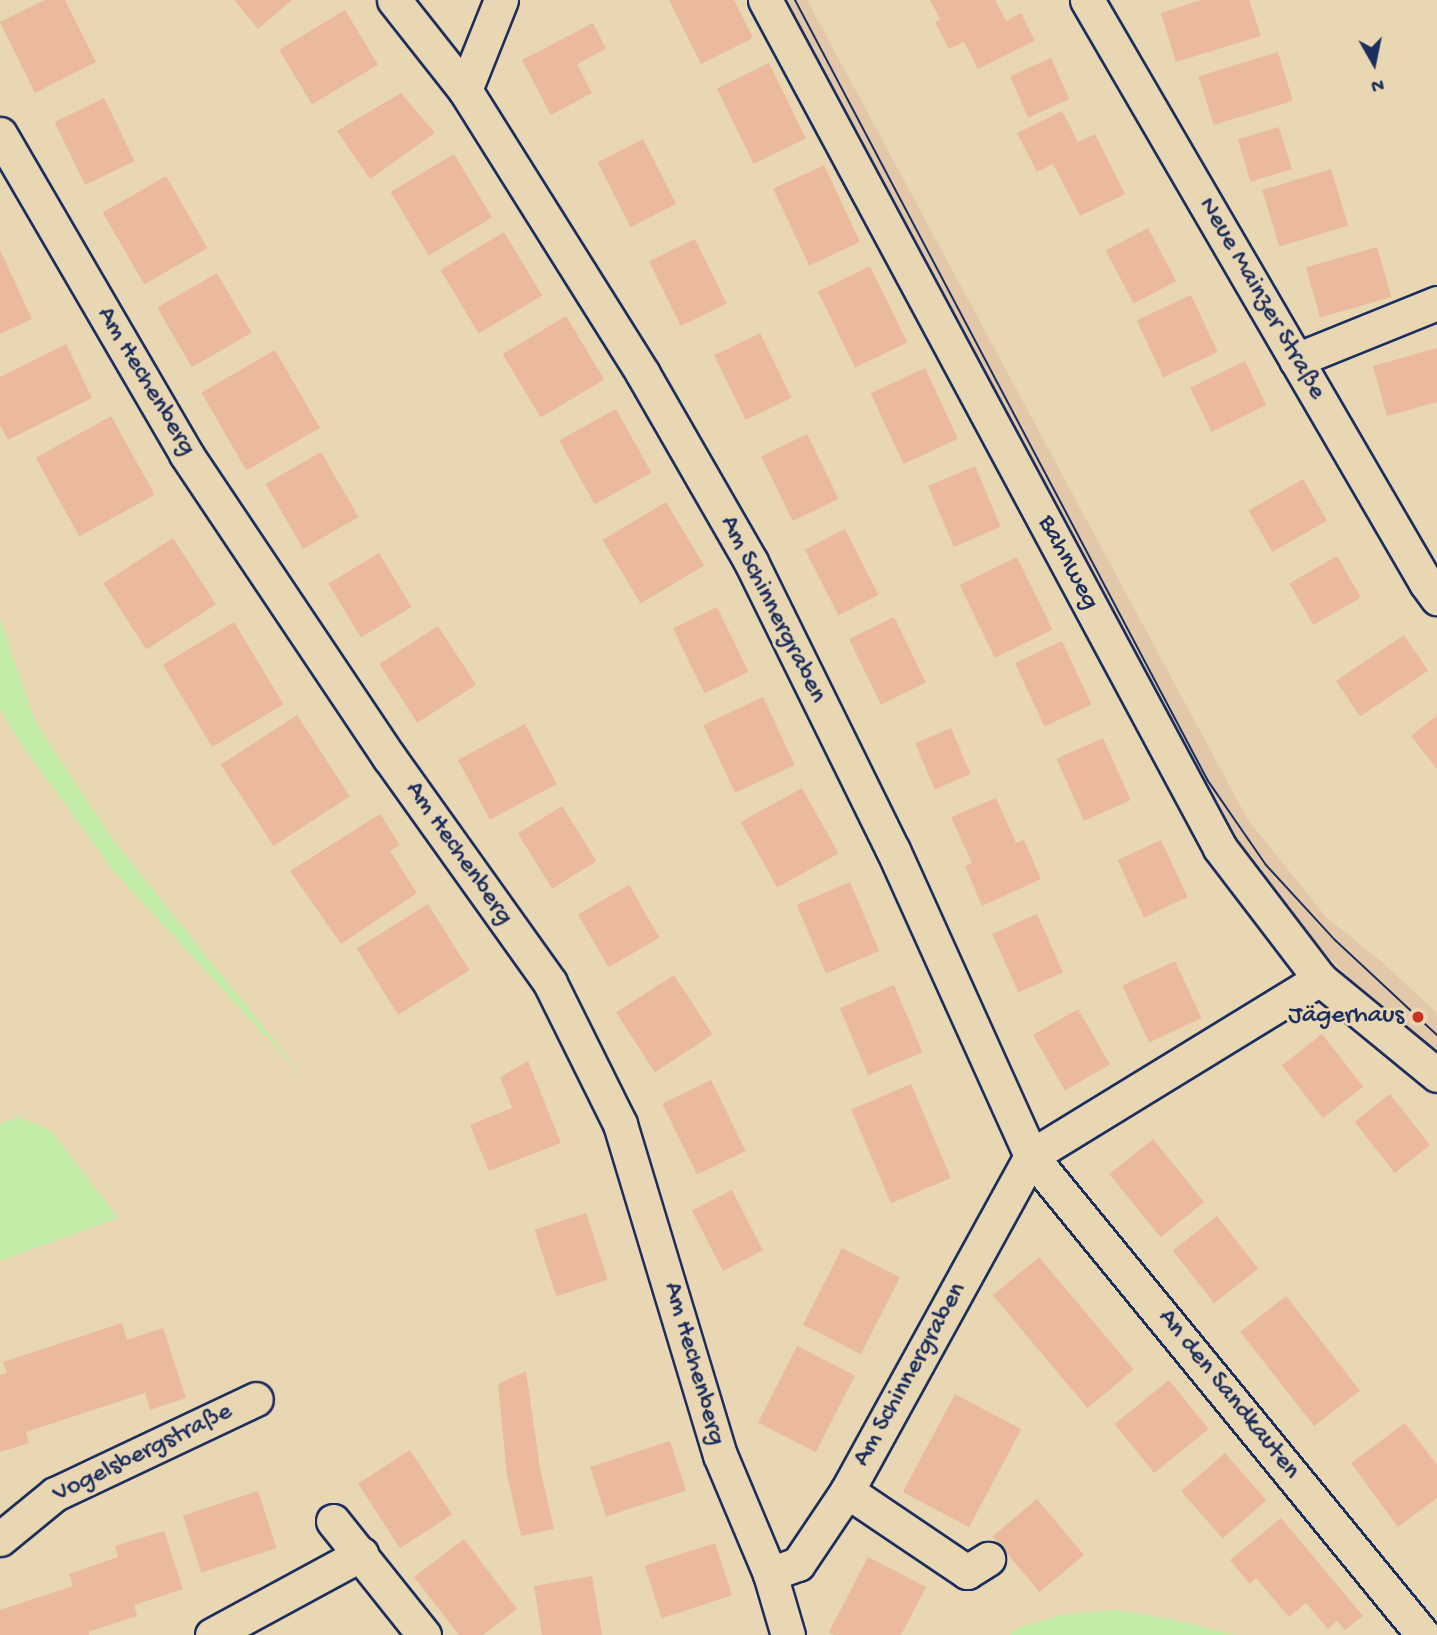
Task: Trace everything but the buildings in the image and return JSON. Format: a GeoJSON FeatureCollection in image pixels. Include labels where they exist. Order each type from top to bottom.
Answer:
{"type":"FeatureCollection","features":[{"type":"Feature","properties":{"kind":"street","name":"Am Schinnergraben"},"geometry":{"type":"LineString","coordinates":[[394,0],[465,90],[643,374],[751,562],[893,850],[1031,1156]]}},
{"type":"Feature","properties":{"kind":"street"},"geometry":{"type":"LineString","coordinates":[[465,90],[501,0]]}},
{"type":"Feature","properties":{"kind":"street","name":"Bahnweg"},"geometry":{"type":"LineString","coordinates":[[765,0],[1220,848],[1320,979],[1437,1075]]}},
{"type":"Feature","properties":{"kind":"street","name":"Neue Mainzer Straße"},"geometry":{"type":"LineString","coordinates":[[1087,0],[1437,598]]}},
{"type":"Feature","properties":{"kind":"street","name":"Am Hechenberg"},"geometry":{"type":"LineString","coordinates":[[0,134],[186,454],[389,757],[550,983],[620,1124],[720,1455],[770,1574],[788,1635]]}},
{"type":"Feature","properties":{"kind":"street"},"geometry":{"type":"LineString","coordinates":[[1296,360],[1437,303]]}},
{"type":"Feature","properties":{"kind":"street","name":"Am Schinnergraben"},"geometry":{"type":"LineString","coordinates":[[770,1574],[798,1564],[847,1491],[1031,1156],[1320,979]]}},
{"type":"Feature","properties":{"kind":"street","name":"An den Sandkauten"},"geometry":{"type":"LineString","coordinates":[[1031,1156],[1423,1635]]}},
{"type":"Feature","properties":{"kind":"street","name":"Vogelsbergstraße"},"geometry":{"type":"LineString","coordinates":[[0,1539],[55,1494],[256,1399]]}},
{"type":"Feature","properties":{"kind":"street"},"geometry":{"type":"LineString","coordinates":[[847,1491],[967,1572],[988,1559]]}},
{"type":"Feature","properties":{"kind":"street"},"geometry":{"type":"LineString","coordinates":[[333,1521],[424,1635]]}},
{"type":"Feature","properties":{"kind":"street"},"geometry":{"type":"LineString","coordinates":[[212,1635],[361,1554]]}},
{"type":"Feature","properties":{"kind":"shaded area"},"geometry":{"type":"Polygon","coordinates":[[[780,0],[807,0],[1248,820],[1327,918],[1382,962],[1437,1013],[1437,1058],[1356,985],[1262,888],[1228,842],[780,0]]]}},
{"type":"Feature","properties":{"kind":"green space"},"geometry":{"type":"Polygon","coordinates":[[[0,618],[35,721],[111,837],[305,1079],[115,873],[19,741],[0,709],[0,618]]]}},
{"type":"Feature","properties":{"kind":"green space"},"geometry":{"type":"Polygon","coordinates":[[[17,1116],[51,1131],[118,1218],[0,1261],[0,1124],[17,1116]]]}},
{"type":"Feature","properties":{"kind":"green space"},"geometry":{"type":"Polygon","coordinates":[[[1118,1610],[1235,1635],[1009,1635],[1021,1627],[1066,1614],[1118,1610]]]}},
{"type":"Feature","properties":{"kind":"tram line"},"geometry":{"type":"LineString","coordinates":[[795,0],[1208,781],[1266,865],[1335,940],[1437,1035]]}},
{"type":"Feature","properties":{"kind":"place","name":"Jägerhaus"},"geometry":{"type":"Point","coordinates":[1418,1017]}}]}
